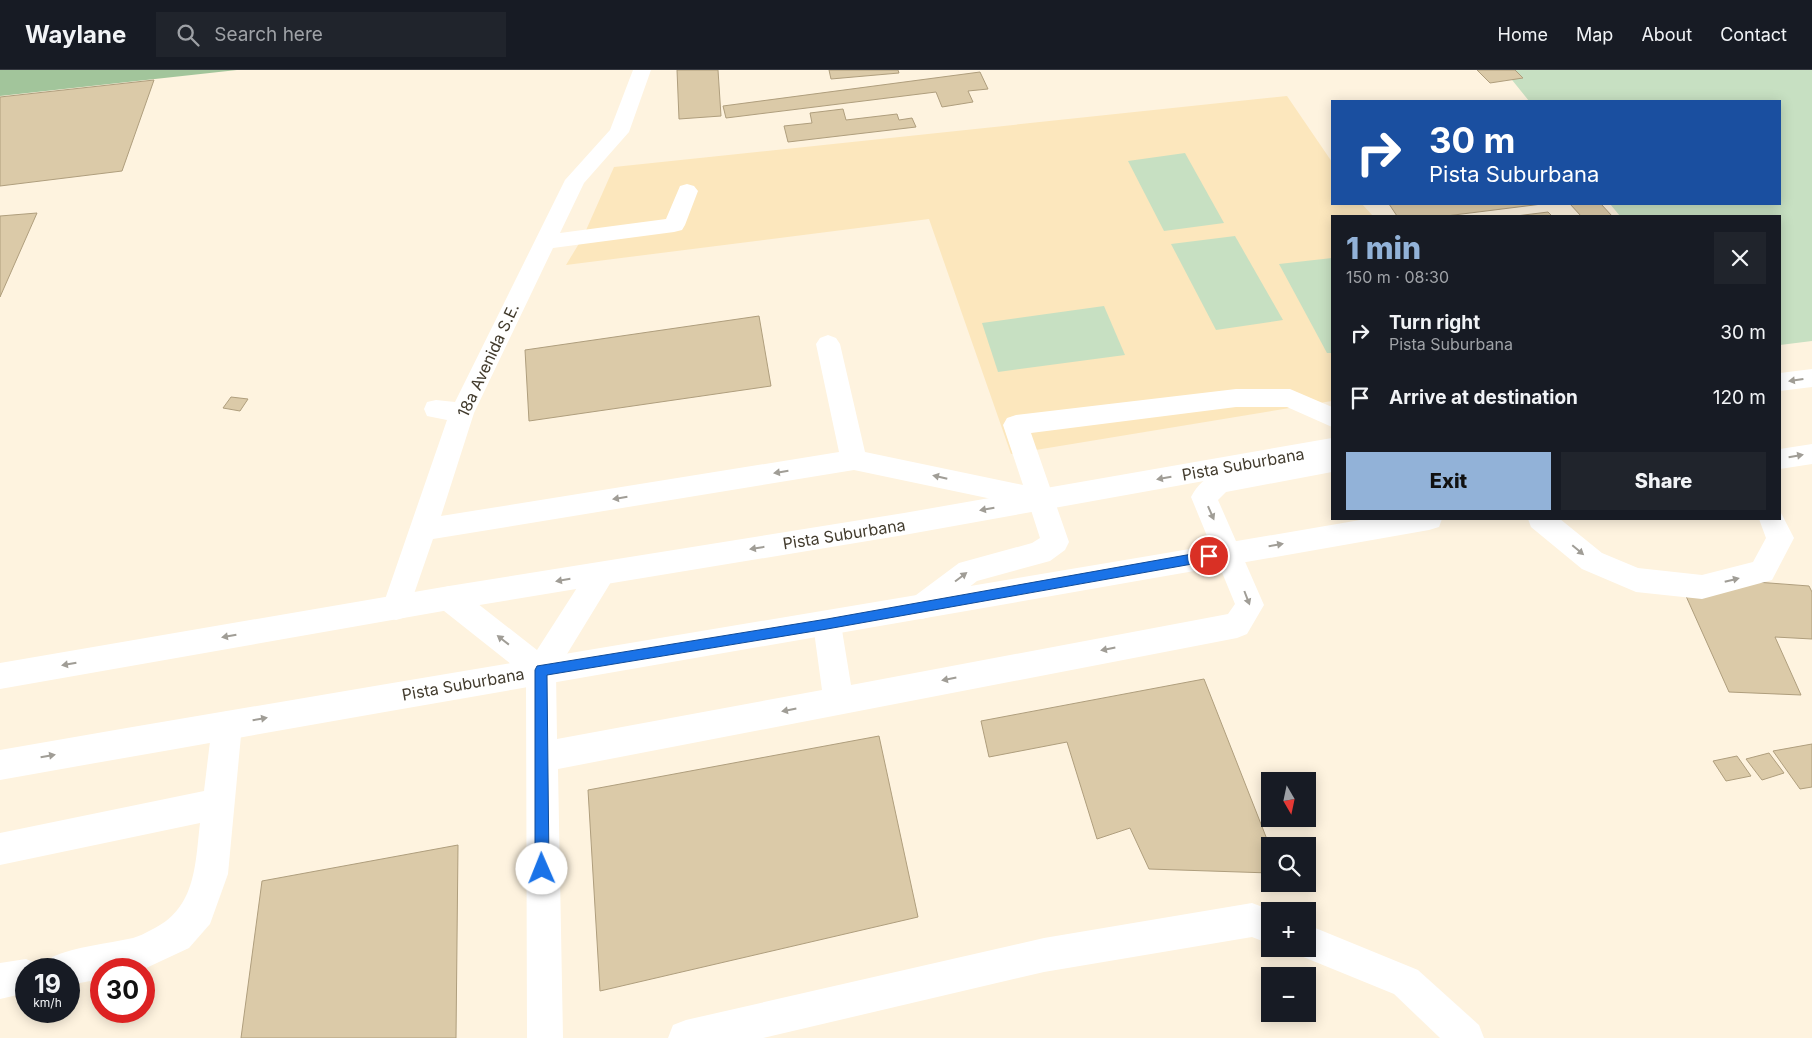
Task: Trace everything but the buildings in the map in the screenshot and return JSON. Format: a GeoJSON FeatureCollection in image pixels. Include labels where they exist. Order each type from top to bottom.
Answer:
{"type":"FeatureCollection","features":[{"type":"Feature","properties":{"kind":"main road","name":"18a Avenida S.E."},"geometry":{"type":"LineString","coordinates":[[396,608],[462,413],[575,180],[619,132],[642,70]]}},
{"type":"Feature","properties":{"kind":"main road"},"geometry":{"type":"LineString","coordinates":[[545,242],[674,225],[687,191]]}},
{"type":"Feature","properties":{"kind":"main road"},"geometry":{"type":"LineString","coordinates":[[828,344],[854,460]]}},
{"type":"Feature","properties":{"kind":"main road"},"geometry":{"type":"LineString","coordinates":[[1781,382],[1812,378]]}},
{"type":"Feature","properties":{"kind":"main road"},"geometry":{"type":"LineString","coordinates":[[922,607],[969,571],[1040,553],[1055,542],[1016,425],[1236,398],[1290,398],[1331,418]]}},
{"type":"Feature","properties":{"kind":"main road"},"geometry":{"type":"LineString","coordinates":[[436,409],[462,413]]}},
{"type":"Feature","properties":{"kind":"main road","name":"Pista Suburbana"},"geometry":{"type":"LineString","coordinates":[[0,676],[1331,448]]}},
{"type":"Feature","properties":{"kind":"main road"},"geometry":{"type":"LineString","coordinates":[[1781,459],[1812,454]]}},
{"type":"Feature","properties":{"kind":"main road"},"geometry":{"type":"LineString","coordinates":[[421,530],[854,460],[1041,499]]}},
{"type":"Feature","properties":{"kind":"main road"},"geometry":{"type":"LineString","coordinates":[[541,756],[592,748],[1237,625],[1250,605],[1204,497],[1218,483],[1331,462]]}},
{"type":"Feature","properties":{"kind":"main road","name":"Pista Suburbana"},"geometry":{"type":"LineString","coordinates":[[0,765],[541,670],[827,624],[1423,520]]}},
{"type":"Feature","properties":{"kind":"main road"},"geometry":{"type":"LineString","coordinates":[[1542,520],[1592,561],[1636,580],[1702,587],[1762,572],[1780,538],[1772,520]]}},
{"type":"Feature","properties":{"kind":"main road"},"geometry":{"type":"LineString","coordinates":[[545,1038],[541,670],[600,574]]}},
{"type":"Feature","properties":{"kind":"main road"},"geometry":{"type":"LineString","coordinates":[[448,598],[541,670]]}},
{"type":"Feature","properties":{"kind":"main road"},"geometry":{"type":"LineString","coordinates":[[827,624],[838,700]]}},
{"type":"Feature","properties":{"kind":"main road"},"geometry":{"type":"LineString","coordinates":[[80,966],[139,954],[177,936],[198,912],[212,874],[227,725]]}},
{"type":"Feature","properties":{"kind":"main road"},"geometry":{"type":"LineString","coordinates":[[0,850],[219,803]]}},
{"type":"Feature","properties":{"kind":"main road"},"geometry":{"type":"LineString","coordinates":[[686,1038],[1044,955],[1252,920],[1261,924]]}},
{"type":"Feature","properties":{"kind":"main road"},"geometry":{"type":"LineString","coordinates":[[1316,945],[1406,982],[1466,1038]]}},
{"type":"Feature","properties":{"kind":"main road"},"geometry":{"type":"LineString","coordinates":[[0,981],[15,978]]}},
{"type":"Feature","properties":{"kind":"shaded area"},"geometry":{"type":"Polygon","coordinates":[[[1287,96],[1331,161],[1331,205],[1363,205],[1372,215],[1331,215],[1331,401],[1011,454],[929,219],[566,265],[583,237],[614,167],[1287,96]]]}},
{"type":"Feature","properties":{"kind":"green space"},"geometry":{"type":"Polygon","coordinates":[[[0,70],[237,70],[0,96],[0,70]]]}},
{"type":"Feature","properties":{"kind":"green space"},"geometry":{"type":"Polygon","coordinates":[[[1504,70],[1812,70],[1812,341],[1781,345],[1781,215],[1619,215],[1611,205],[1781,205],[1781,100],[1528,100],[1504,70]]]}},
{"type":"Feature","properties":{"kind":"green space"},"geometry":{"type":"Polygon","coordinates":[[[1185,153],[1224,223],[1164,231],[1128,161],[1185,153]]]}},
{"type":"Feature","properties":{"kind":"green space"},"geometry":{"type":"Polygon","coordinates":[[[1235,236],[1283,320],[1216,330],[1171,244],[1235,236]]]}},
{"type":"Feature","properties":{"kind":"green space"},"geometry":{"type":"Polygon","coordinates":[[[1331,258],[1331,353],[1327,353],[1279,264],[1331,258]]]}},
{"type":"Feature","properties":{"kind":"green space"},"geometry":{"type":"Polygon","coordinates":[[[1104,306],[1125,355],[998,372],[982,323],[1104,306]]]}},
{"type":"Feature","properties":{"kind":"route"},"geometry":{"type":"LineString","coordinates":[[542,869],[541,670],[827,624],[1209,556]]}}]}
